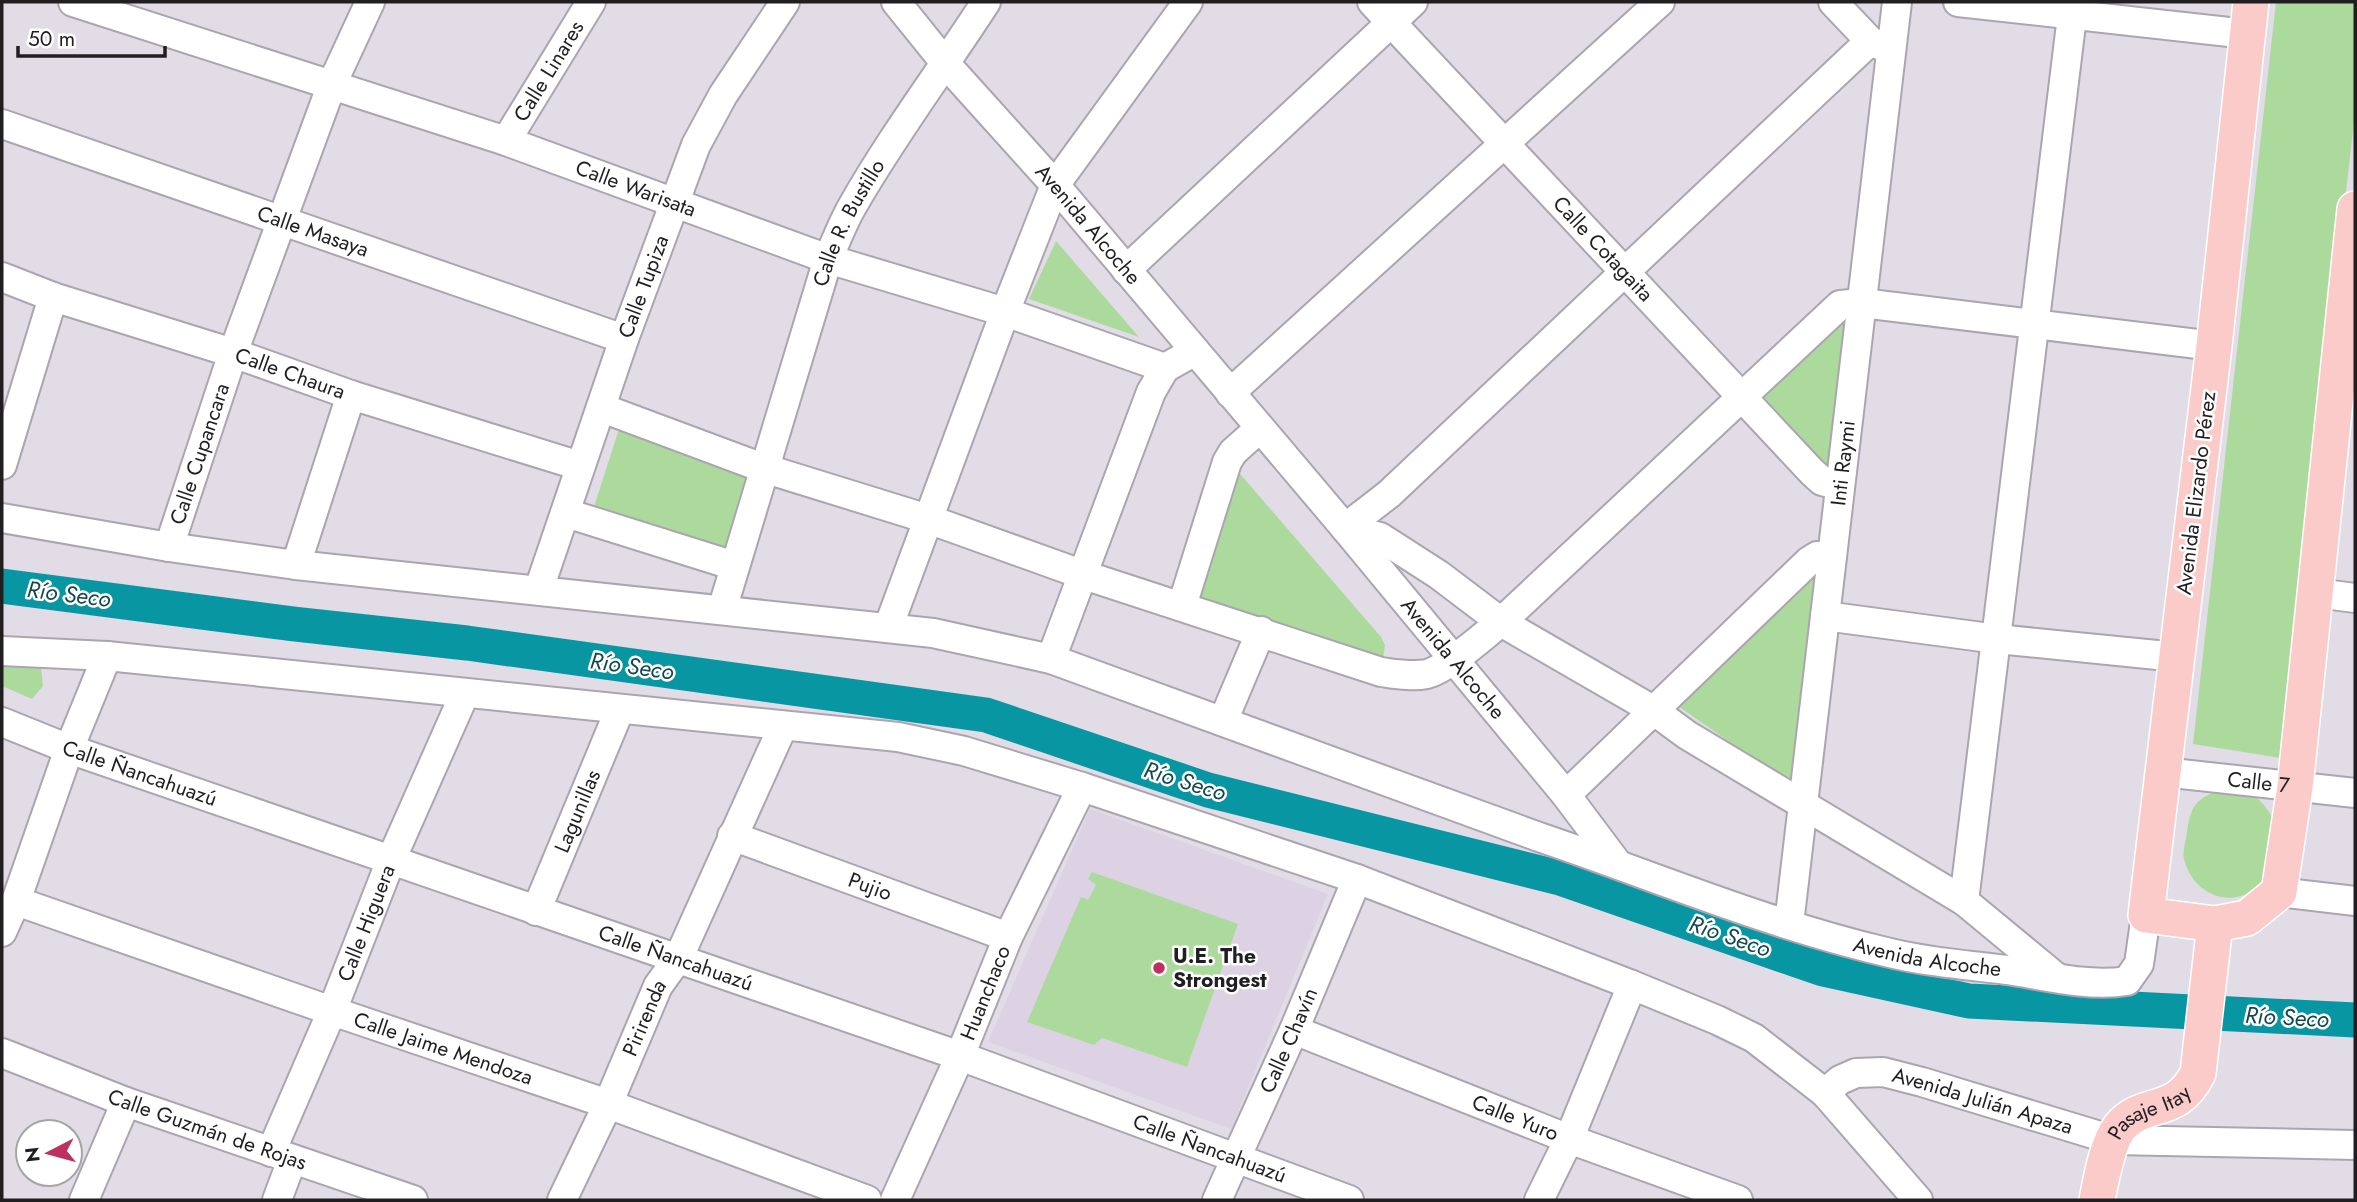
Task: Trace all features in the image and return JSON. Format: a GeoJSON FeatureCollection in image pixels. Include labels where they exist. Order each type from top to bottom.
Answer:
{"type":"FeatureCollection","features":[{"type":"Feature","properties":{"kind":"main road","name":"Avenida Elizardo Pérez"},"geometry":{"type":"LineString","coordinates":[[2146,915],[2214,346],[2249,18]]}},
{"type":"Feature","properties":{"kind":"main road"},"geometry":{"type":"LineString","coordinates":[[2146,915],[2215,925],[2247,918],[2279,892],[2295,787],[2351,273],[2355,209]]}},
{"type":"Feature","properties":{"kind":"main road","name":"Pasaje Itay"},"geometry":{"type":"LineString","coordinates":[[2097,1200],[2113,1140],[2121,1126],[2134,1117],[2180,1098],[2191,1089],[2198,1073],[2215,925]]}},
{"type":"Feature","properties":{"kind":"street","name":"Calle Warisata"},"geometry":{"type":"LineString","coordinates":[[74,2],[146,13],[332,85],[506,141],[828,259],[1005,312],[1165,368]]}},
{"type":"Feature","properties":{"kind":"street","name":"Calle Cupancara"},"geometry":{"type":"LineString","coordinates":[[169,547],[233,353],[332,85],[370,2]]}},
{"type":"Feature","properties":{"kind":"street","name":"Calle Linares"},"geometry":{"type":"LineString","coordinates":[[506,141],[591,2]]}},
{"type":"Feature","properties":{"kind":"street","name":"Calle Tupiza"},"geometry":{"type":"LineString","coordinates":[[539,589],[624,339],[696,145],[723,94],[785,2]]}},
{"type":"Feature","properties":{"kind":"street","name":"Avenida Alcoche"},"geometry":{"type":"LineString","coordinates":[[896,2],[946,64],[1055,185],[1345,528],[1566,795],[1617,863],[1664,883],[1887,953],[2109,984],[2127,981],[2139,964],[2146,915]]}},
{"type":"Feature","properties":{"kind":"street","name":"Calle R. Bustillo"},"geometry":{"type":"LineString","coordinates":[[722,610],[828,259],[851,208],[882,156],[986,2]]}},
{"type":"Feature","properties":{"kind":"street"},"geometry":{"type":"LineString","coordinates":[[888,628],[1055,185],[1188,2]]}},
{"type":"Feature","properties":{"kind":"street","name":"Calle Cotagaita"},"geometry":{"type":"LineString","coordinates":[[1372,2],[1740,397],[1822,481],[1840,486]]}},
{"type":"Feature","properties":{"kind":"street"},"geometry":{"type":"LineString","coordinates":[[1126,270],[1413,2]]}},
{"type":"Feature","properties":{"kind":"street"},"geometry":{"type":"LineString","coordinates":[[1230,393],[1660,2]]}},
{"type":"Feature","properties":{"kind":"street"},"geometry":{"type":"LineString","coordinates":[[1345,528],[1389,494],[1623,272],[1881,46],[1833,2]]}},
{"type":"Feature","properties":{"kind":"street","name":"Inti Raymi"},"geometry":{"type":"LineString","coordinates":[[1789,924],[1862,303],[1881,46],[1898,2]]}},
{"type":"Feature","properties":{"kind":"street"},"geometry":{"type":"LineString","coordinates":[[1958,2],[2072,16],[2249,18]]}},
{"type":"Feature","properties":{"kind":"street"},"geometry":{"type":"LineString","coordinates":[[1964,901],[2072,16]]}},
{"type":"Feature","properties":{"kind":"street","name":"Calle Masaya"},"geometry":{"type":"LineString","coordinates":[[2,124],[624,339]]}},
{"type":"Feature","properties":{"kind":"street","name":"Calle Chaura"},"geometry":{"type":"LineString","coordinates":[[2,277],[53,297],[233,353],[351,396],[580,466]]}},
{"type":"Feature","properties":{"kind":"street"},"geometry":{"type":"LineString","coordinates":[[2,465],[53,297]]}},
{"type":"Feature","properties":{"kind":"street"},"geometry":{"type":"LineString","coordinates":[[602,408],[763,468],[928,519],[1084,575],[1381,672],[1408,675],[1428,674],[1453,659],[1501,622],[1840,305],[1862,303],[2214,346]]}},
{"type":"Feature","properties":{"kind":"street"},"geometry":{"type":"LineString","coordinates":[[1051,659],[1151,392],[1165,368],[1195,351]]}},
{"type":"Feature","properties":{"kind":"street"},"geometry":{"type":"LineString","coordinates":[[296,565],[351,396]]}},
{"type":"Feature","properties":{"kind":"street"},"geometry":{"type":"LineString","coordinates":[[1182,606],[1227,462],[1233,452],[1260,428]]}},
{"type":"Feature","properties":{"kind":"street"},"geometry":{"type":"LineString","coordinates":[[566,513],[735,566]]}},
{"type":"Feature","properties":{"kind":"street"},"geometry":{"type":"LineString","coordinates":[[2,518],[169,547],[296,565],[933,633],[1051,659],[1617,863]]}},
{"type":"Feature","properties":{"kind":"street"},"geometry":{"type":"LineString","coordinates":[[1345,528],[1380,537],[1439,575],[1501,622],[1653,710],[1687,735],[1964,901],[2056,978]]}},
{"type":"Feature","properties":{"kind":"street"},"geometry":{"type":"LineString","coordinates":[[1566,795],[1809,561],[1817,556],[1832,556]]}},
{"type":"Feature","properties":{"kind":"street"},"geometry":{"type":"LineString","coordinates":[[2316,593],[2355,598]]}},
{"type":"Feature","properties":{"kind":"street"},"geometry":{"type":"LineString","coordinates":[[1825,616],[1997,639],[2176,657]]}},
{"type":"Feature","properties":{"kind":"street"},"geometry":{"type":"LineString","coordinates":[[1223,720],[1261,631]]}},
{"type":"Feature","properties":{"kind":"street"},"geometry":{"type":"LineString","coordinates":[[2,651],[107,656],[898,737],[964,751],[1082,787],[1357,879],[1632,985],[1754,1038],[1825,1093],[1918,1200]]}},
{"type":"Feature","properties":{"kind":"street"},"geometry":{"type":"LineString","coordinates":[[2,932],[16,901],[69,748],[107,656]]}},
{"type":"Feature","properties":{"kind":"street","name":"Calle Higuera"},"geometry":{"type":"LineString","coordinates":[[276,1200],[281,1156],[332,1011],[391,860],[464,693]]}},
{"type":"Feature","properties":{"kind":"street","name":"Lagunillas"},"geometry":{"type":"LineString","coordinates":[[536,911],[621,709]]}},
{"type":"Feature","properties":{"kind":"street","name":"Calle Ñancahuazú"},"geometry":{"type":"LineString","coordinates":[[2,722],[69,748],[536,911],[679,957],[960,1056],[1349,1200]]}},
{"type":"Feature","properties":{"kind":"street","name":"Pirirenda"},"geometry":{"type":"LineString","coordinates":[[562,1200],[608,1104],[658,986],[679,957],[783,726]]}},
{"type":"Feature","properties":{"kind":"street","name":"Calle 7"},"geometry":{"type":"LineString","coordinates":[[2163,772],[2355,793]]}},
{"type":"Feature","properties":{"kind":"street","name":"Huanchaco"},"geometry":{"type":"LineString","coordinates":[[895,1200],[960,1056],[1008,937],[1082,787]]}},
{"type":"Feature","properties":{"kind":"street","name":"Pujio"},"geometry":{"type":"LineString","coordinates":[[732,836],[1008,937]]}},
{"type":"Feature","properties":{"kind":"street","name":"Calle Chavín"},"geometry":{"type":"LineString","coordinates":[[1217,1200],[1294,1030],[1357,879]]}},
{"type":"Feature","properties":{"kind":"street"},"geometry":{"type":"LineString","coordinates":[[2279,892],[2355,901]]}},
{"type":"Feature","properties":{"kind":"street","name":"Calle Jaime Mendoza"},"geometry":{"type":"LineString","coordinates":[[16,901],[608,1104],[867,1200]]}},
{"type":"Feature","properties":{"kind":"street"},"geometry":{"type":"LineString","coordinates":[[1539,1200],[1569,1139],[1632,985]]}},
{"type":"Feature","properties":{"kind":"street","name":"Calle Yuro"},"geometry":{"type":"LineString","coordinates":[[1294,1030],[1569,1139],[1738,1200]]}},
{"type":"Feature","properties":{"kind":"street","name":"Calle Guzmán de Rojas"},"geometry":{"type":"LineString","coordinates":[[2,1053],[126,1102],[413,1200]]}},
{"type":"Feature","properties":{"kind":"street","name":"Avenida Julián Apaza"},"geometry":{"type":"LineString","coordinates":[[1825,1093],[1840,1080],[1856,1073],[1883,1072],[2113,1140],[2355,1144]]}},
{"type":"Feature","properties":{"kind":"street"},"geometry":{"type":"LineString","coordinates":[[84,1200],[126,1102]]}},
{"type":"Feature","properties":{"kind":"shaded area","name":"U.E. The Strongest"},"geometry":{"type":"Polygon","coordinates":[[[1090,809],[1328,894],[1231,1129],[988,1042],[1090,809]]]}},
{"type":"Feature","properties":{"kind":"green space"},"geometry":{"type":"Polygon","coordinates":[[[2276,2],[2355,2],[2355,113],[2281,758],[2193,744],[2276,2]]]}},
{"type":"Feature","properties":{"kind":"green space"},"geometry":{"type":"Polygon","coordinates":[[[1056,241],[1139,337],[1029,299],[1056,241]]]}},
{"type":"Feature","properties":{"kind":"green space"},"geometry":{"type":"Polygon","coordinates":[[[1852,307],[1831,480],[1755,399],[1852,307]]]}},
{"type":"Feature","properties":{"kind":"green space"},"geometry":{"type":"Polygon","coordinates":[[[619,429],[757,474],[731,555],[593,510],[619,429]]]}},
{"type":"Feature","properties":{"kind":"green space"},"geometry":{"type":"Polygon","coordinates":[[[1235,468],[1381,637],[1385,645],[1383,659],[1192,596],[1235,468]]]}},
{"type":"Feature","properties":{"kind":"green space"},"geometry":{"type":"Polygon","coordinates":[[[1815,565],[1794,787],[1678,706],[1815,565]]]}},
{"type":"Feature","properties":{"kind":"green space"},"geometry":{"type":"Polygon","coordinates":[[[2,666],[41,668],[43,686],[32,699],[2,686],[2,666]]]}},
{"type":"Feature","properties":{"kind":"green space"},"geometry":{"type":"Polygon","coordinates":[[[2220,790],[2254,796],[2276,822],[2273,854],[2268,871],[2248,893],[2236,897],[2210,893],[2199,885],[2190,874],[2184,859],[2193,810],[2200,800],[2220,790]]]}},
{"type":"Feature","properties":{"kind":"green space"},"geometry":{"type":"Polygon","coordinates":[[[1092,872],[1238,924],[1187,1067],[1102,1038],[1094,1045],[1027,1022],[1081,897],[1088,900],[1096,885],[1088,879],[1092,872]]]}},
{"type":"Feature","properties":{"kind":"waterway","name":"Río Seco"},"geometry":{"type":"LineString","coordinates":[[2,586],[294,624],[467,643],[986,715],[1208,790],[1560,878],[1823,969],[1969,1001],[2355,1020]]}},
{"type":"Feature","properties":{"kind":"place","name":"U.E. The Strongest"},"geometry":{"type":"Point","coordinates":[1159,968]}}]}
